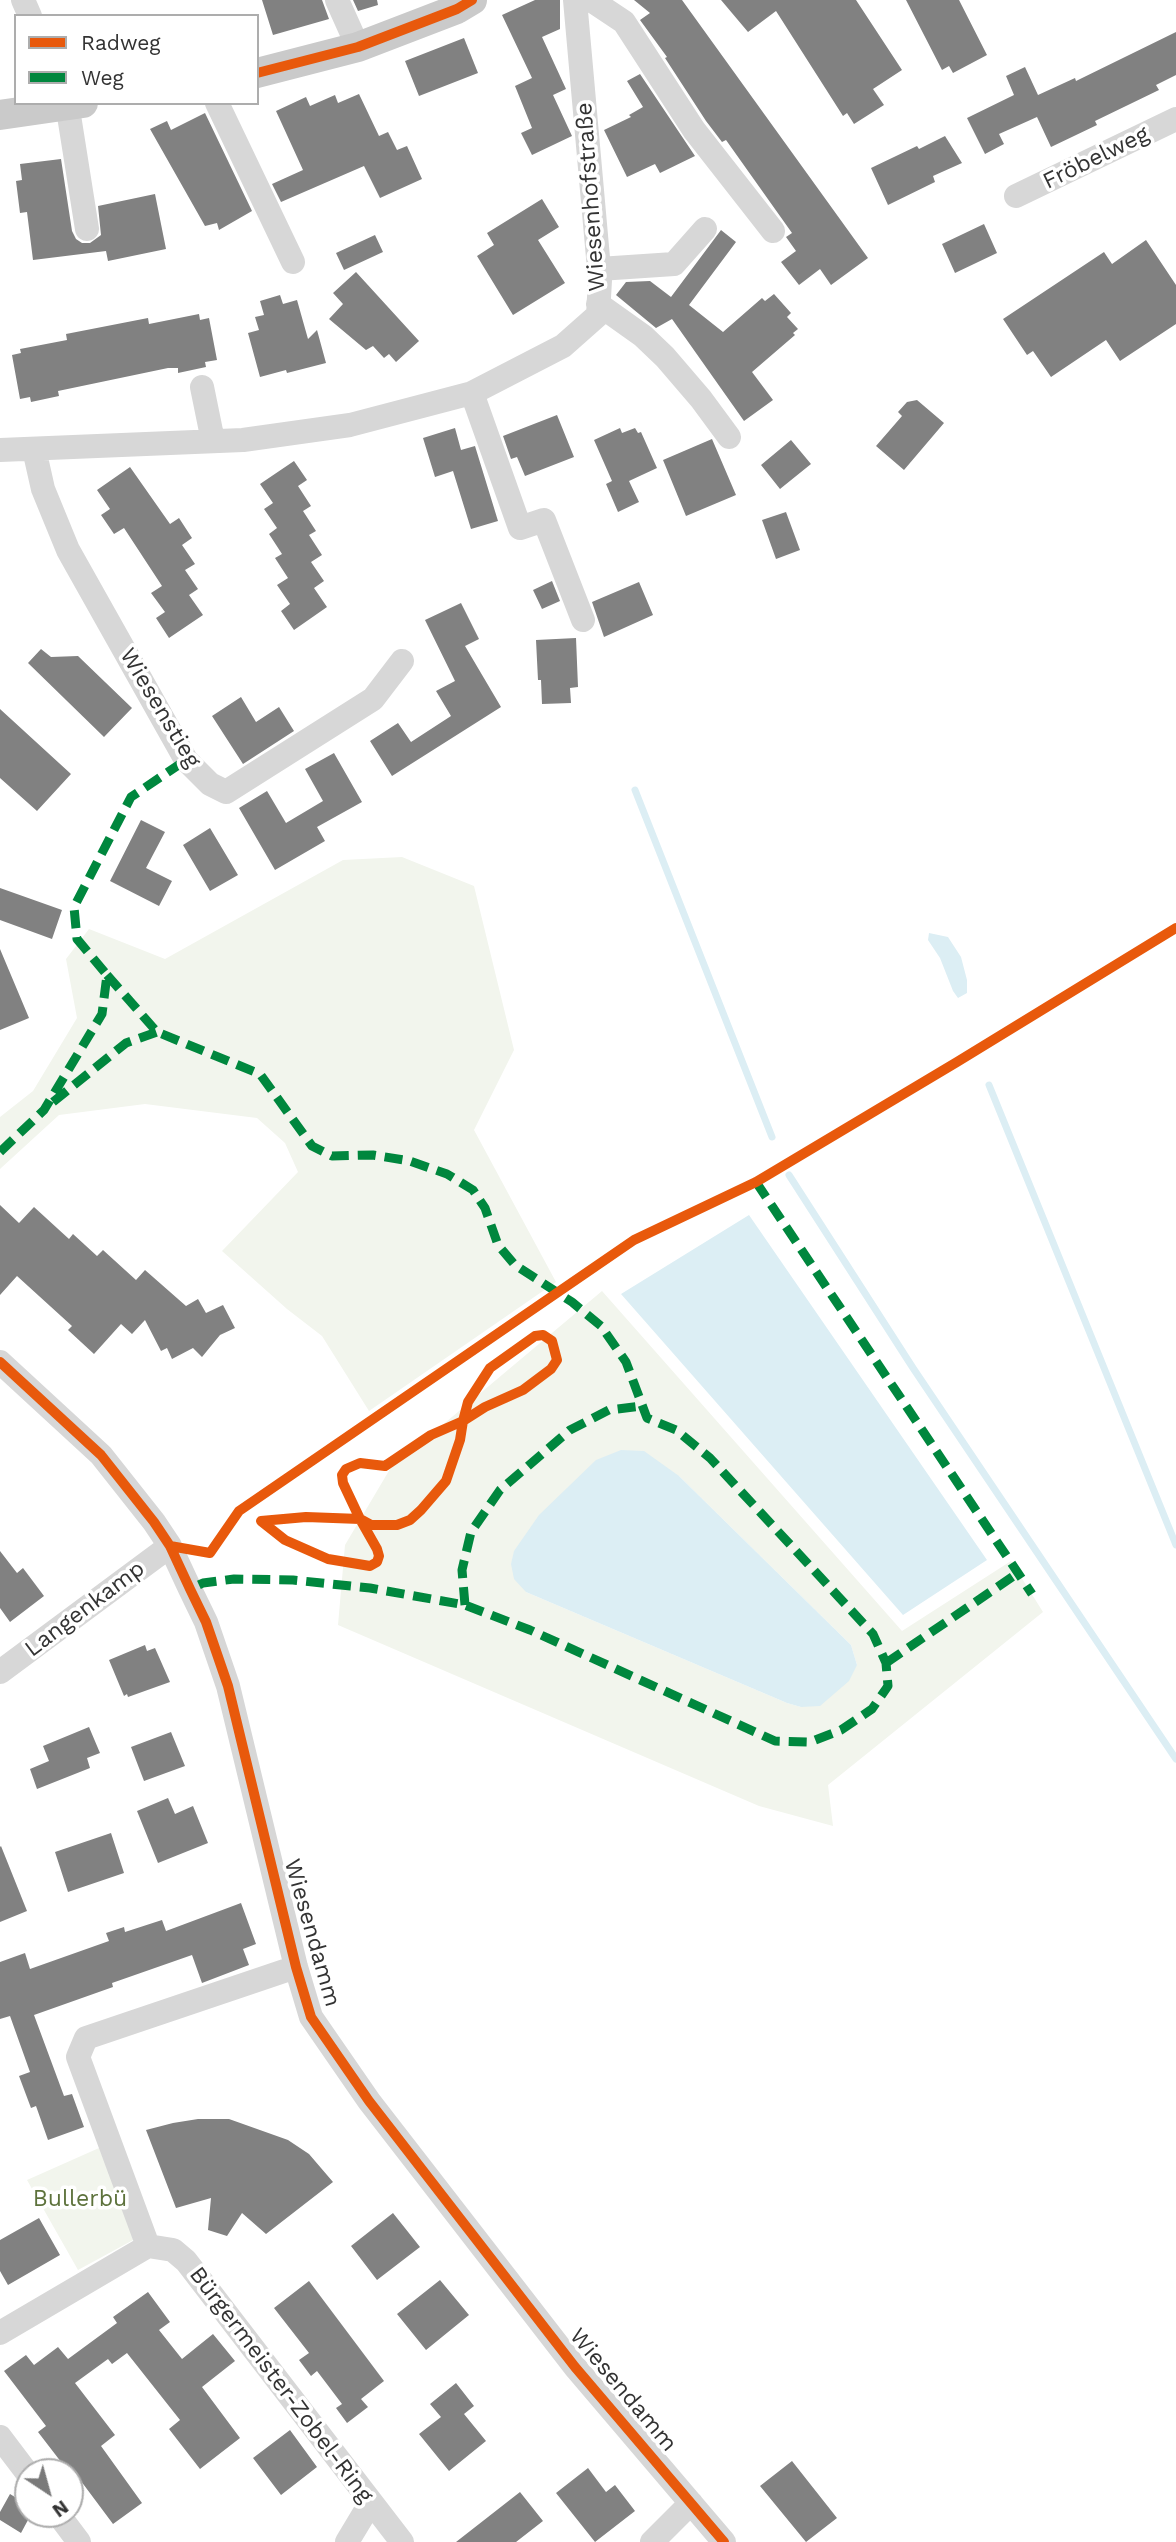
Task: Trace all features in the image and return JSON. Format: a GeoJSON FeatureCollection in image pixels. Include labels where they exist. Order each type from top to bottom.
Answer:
{"type":"FeatureCollection","features":[{"type":"Feature","properties":{"kind":"main road"},"geometry":{"type":"LineString","coordinates":[[259,72],[358,47],[457,9],[472,0]]}},
{"type":"Feature","properties":{"kind":"main road"},"geometry":{"type":"LineString","coordinates":[[0,115],[66,105]]}},
{"type":"Feature","properties":{"kind":"street"},"geometry":{"type":"LineString","coordinates":[[337,0],[358,47]]}},
{"type":"Feature","properties":{"kind":"street","name":"Wiesenhofstraße"},"geometry":{"type":"LineString","coordinates":[[0,450],[243,440],[350,425],[472,393],[563,346],[597,315],[598,304],[599,269],[575,0]]}},
{"type":"Feature","properties":{"kind":"street"},"geometry":{"type":"LineString","coordinates":[[591,0],[624,23],[694,130],[773,231]]}},
{"type":"Feature","properties":{"kind":"street"},"geometry":{"type":"LineString","coordinates":[[73,105],[87,229]]}},
{"type":"Feature","properties":{"kind":"street"},"geometry":{"type":"LineString","coordinates":[[218,105],[293,262]]}},
{"type":"Feature","properties":{"kind":"street","name":"Fröbelweg"},"geometry":{"type":"LineString","coordinates":[[1016,196],[1176,120]]}},
{"type":"Feature","properties":{"kind":"street"},"geometry":{"type":"LineString","coordinates":[[599,269],[674,264],[705,229]]}},
{"type":"Feature","properties":{"kind":"street"},"geometry":{"type":"LineString","coordinates":[[598,304],[643,336],[665,357],[729,437]]}},
{"type":"Feature","properties":{"kind":"street"},"geometry":{"type":"LineString","coordinates":[[202,387],[213,441]]}},
{"type":"Feature","properties":{"kind":"street"},"geometry":{"type":"LineString","coordinates":[[472,393],[520,528],[544,520],[583,620]]}},
{"type":"Feature","properties":{"kind":"street","name":"Wiesenstieg"},"geometry":{"type":"LineString","coordinates":[[34,449],[43,489],[68,550],[186,760],[210,785],[226,792],[373,699],[402,661]]}},
{"type":"Feature","properties":{"kind":"street","name":"Wiesendamm"},"geometry":{"type":"LineString","coordinates":[[0,1362],[101,1455],[155,1522],[170,1546],[206,1622],[228,1686],[296,1967],[312,2017],[369,2101],[575,2367],[724,2542]]}},
{"type":"Feature","properties":{"kind":"street","name":"Langenkamp"},"geometry":{"type":"LineString","coordinates":[[0,1672],[170,1546]]}},
{"type":"Feature","properties":{"kind":"street"},"geometry":{"type":"LineString","coordinates":[[0,2333],[148,2246],[78,2057],[86,2038],[296,1967]]}},
{"type":"Feature","properties":{"kind":"street","name":"Bürgermeister-Zobel-Ring"},"geometry":{"type":"LineString","coordinates":[[148,2246],[173,2250],[186,2260],[402,2542]]}},
{"type":"Feature","properties":{"kind":"street"},"geometry":{"type":"LineString","coordinates":[[0,2437],[16,2458]]}},
{"type":"Feature","properties":{"kind":"street"},"geometry":{"type":"LineString","coordinates":[[347,2542],[371,2502]]}},
{"type":"Feature","properties":{"kind":"street"},"geometry":{"type":"LineString","coordinates":[[652,2542],[691,2503]]}},
{"type":"Feature","properties":{"kind":"green space"},"geometry":{"type":"Polygon","coordinates":[[[402,857],[474,886],[514,1050],[474,1130],[556,1282],[369,1411],[322,1336],[222,1251],[298,1172],[285,1143],[257,1118],[145,1104],[59,1115],[0,1169],[0,1117],[33,1091],[77,1018],[66,959],[89,929],[165,959],[343,860],[402,857]]]}},
{"type":"Feature","properties":{"kind":"green space"},"geometry":{"type":"Polygon","coordinates":[[[602,1291],[902,1631],[1011,1561],[1043,1612],[828,1785],[833,1826],[759,1806],[338,1625],[345,1545],[390,1469],[602,1291]],[[679,1476],[526,1592],[801,1707],[857,1665],[851,1645],[679,1476]]]}},
{"type":"Feature","properties":{"kind":"green space","name":"Bullerbü"},"geometry":{"type":"Polygon","coordinates":[[[99,2148],[135,2239],[78,2270],[27,2180],[99,2148]]]}},
{"type":"Feature","properties":{"kind":"shaded area"},"geometry":{"type":"Polygon","coordinates":[[[929,933],[948,937],[961,957],[967,980],[967,993],[958,998],[940,958],[928,940],[929,933]]]}},
{"type":"Feature","properties":{"kind":"shaded area"},"geometry":{"type":"Polygon","coordinates":[[[749,1215],[987,1560],[903,1615],[621,1294],[749,1215]]]}},
{"type":"Feature","properties":{"kind":"shaded area"},"geometry":{"type":"Polygon","coordinates":[[[621,1450],[644,1451],[679,1476],[851,1645],[857,1665],[849,1681],[820,1706],[801,1707],[526,1592],[514,1579],[511,1564],[514,1551],[539,1515],[596,1460],[621,1450]]]}},
{"type":"Feature","properties":{"kind":"building"},"geometry":{"type":"Polygon","coordinates":[[[262,0],[322,0],[329,19],[273,35],[262,0]]]}},
{"type":"Feature","properties":{"kind":"building"},"geometry":{"type":"Polygon","coordinates":[[[353,0],[377,0],[378,5],[358,11],[353,0]]]}},
{"type":"Feature","properties":{"kind":"building"},"geometry":{"type":"Polygon","coordinates":[[[535,0],[560,0],[560,29],[542,37],[566,89],[553,95],[572,136],[532,155],[521,133],[532,128],[515,86],[532,78],[502,15],[535,0]]]}},
{"type":"Feature","properties":{"kind":"building"},"geometry":{"type":"Polygon","coordinates":[[[634,0],[682,0],[868,258],[831,285],[820,269],[799,285],[781,262],[796,251],[786,237],[792,233],[726,140],[722,142],[706,121],[665,58],[667,57],[640,20],[650,13],[634,0]]]}},
{"type":"Feature","properties":{"kind":"building"},"geometry":{"type":"Polygon","coordinates":[[[721,0],[856,0],[902,70],[873,89],[884,105],[854,124],[847,113],[843,116],[776,11],[748,32],[721,0]]]}},
{"type":"Feature","properties":{"kind":"building"},"geometry":{"type":"Polygon","coordinates":[[[906,0],[959,0],[987,55],[953,73],[949,66],[942,70],[906,0]]]}},
{"type":"Feature","properties":{"kind":"building"},"geometry":{"type":"Polygon","coordinates":[[[1176,32],[1176,75],[1156,85],[1159,90],[1095,121],[1097,125],[1051,147],[1037,117],[999,134],[1004,144],[985,154],[967,118],[1014,95],[1006,76],[1025,67],[1038,95],[1075,78],[1076,81],[1176,32]]]}},
{"type":"Feature","properties":{"kind":"building"},"geometry":{"type":"Polygon","coordinates":[[[464,38],[478,73],[419,96],[405,61],[464,38]]]}},
{"type":"Feature","properties":{"kind":"building"},"geometry":{"type":"Polygon","coordinates":[[[640,74],[695,156],[660,173],[655,164],[627,177],[604,130],[631,117],[629,115],[643,107],[627,81],[640,74]]]}},
{"type":"Feature","properties":{"kind":"building"},"geometry":{"type":"Polygon","coordinates":[[[359,94],[379,136],[388,132],[397,150],[407,146],[422,179],[380,198],[364,166],[281,202],[272,184],[303,170],[276,111],[306,97],[310,106],[335,95],[338,103],[359,94]]]}},
{"type":"Feature","properties":{"kind":"building"},"geometry":{"type":"Polygon","coordinates":[[[205,113],[252,211],[219,230],[217,223],[205,226],[150,129],[167,121],[171,130],[205,113]]]}},
{"type":"Feature","properties":{"kind":"building"},"geometry":{"type":"Polygon","coordinates":[[[945,136],[962,163],[933,176],[935,182],[888,205],[871,168],[945,136]]]}},
{"type":"Feature","properties":{"kind":"building"},"geometry":{"type":"Polygon","coordinates":[[[61,159],[72,231],[76,239],[82,243],[90,243],[101,235],[98,206],[155,194],[166,249],[108,261],[106,251],[33,260],[27,212],[20,213],[16,181],[22,180],[20,164],[61,159]]]}},
{"type":"Feature","properties":{"kind":"building"},"geometry":{"type":"Polygon","coordinates":[[[542,199],[559,227],[538,240],[565,283],[513,315],[477,256],[494,245],[487,233],[542,199]]]}},
{"type":"Feature","properties":{"kind":"building"},"geometry":{"type":"Polygon","coordinates":[[[984,224],[997,253],[955,273],[942,244],[984,224]]]}},
{"type":"Feature","properties":{"kind":"building"},"geometry":{"type":"Polygon","coordinates":[[[721,230],[736,242],[689,305],[723,332],[762,298],[765,301],[774,294],[791,313],[787,317],[798,329],[793,333],[795,335],[752,372],[773,400],[744,421],[672,319],[656,328],[616,295],[626,282],[650,281],[671,297],[721,230]]]}},
{"type":"Feature","properties":{"kind":"building"},"geometry":{"type":"Polygon","coordinates":[[[375,235],[383,252],[344,270],[336,253],[375,235]]]}},
{"type":"Feature","properties":{"kind":"building"},"geometry":{"type":"Polygon","coordinates":[[[1146,240],[1176,285],[1176,324],[1120,361],[1106,340],[1051,377],[1033,351],[1027,355],[1003,319],[1104,252],[1112,264],[1146,240]]]}},
{"type":"Feature","properties":{"kind":"building"},"geometry":{"type":"Polygon","coordinates":[[[356,272],[419,341],[396,362],[389,354],[384,358],[373,346],[366,350],[329,319],[343,304],[333,293],[356,272]]]}},
{"type":"Feature","properties":{"kind":"building"},"geometry":{"type":"Polygon","coordinates":[[[280,295],[283,304],[297,300],[308,339],[317,330],[326,363],[260,377],[248,333],[259,330],[255,317],[264,315],[260,301],[280,295]]]}},
{"type":"Feature","properties":{"kind":"building"},"geometry":{"type":"Polygon","coordinates":[[[199,314],[200,320],[209,318],[217,360],[205,362],[206,367],[178,373],[178,368],[168,368],[58,391],[59,396],[31,402],[30,397],[20,399],[12,355],[21,353],[20,349],[67,340],[66,334],[148,318],[149,324],[199,314]]]}},
{"type":"Feature","properties":{"kind":"building"},"geometry":{"type":"Polygon","coordinates":[[[917,400],[944,423],[904,470],[876,446],[902,416],[898,412],[907,402],[917,400]]]}},
{"type":"Feature","properties":{"kind":"building"},"geometry":{"type":"Polygon","coordinates":[[[557,415],[574,457],[525,476],[517,457],[511,459],[503,436],[557,415]]]}},
{"type":"Feature","properties":{"kind":"building"},"geometry":{"type":"Polygon","coordinates":[[[455,428],[461,450],[475,446],[498,521],[471,529],[453,471],[435,477],[423,438],[455,428]]]}},
{"type":"Feature","properties":{"kind":"building"},"geometry":{"type":"Polygon","coordinates":[[[620,428],[622,433],[635,428],[638,433],[641,432],[657,468],[629,481],[639,502],[618,512],[606,484],[612,481],[594,440],[620,428]]]}},
{"type":"Feature","properties":{"kind":"building"},"geometry":{"type":"Polygon","coordinates":[[[712,439],[736,495],[686,516],[663,460],[712,439]]]}},
{"type":"Feature","properties":{"kind":"building"},"geometry":{"type":"Polygon","coordinates":[[[791,440],[811,464],[780,489],[761,465],[791,440]]]}},
{"type":"Feature","properties":{"kind":"building"},"geometry":{"type":"Polygon","coordinates":[[[294,461],[307,480],[298,486],[311,506],[303,511],[316,531],[309,535],[322,555],[311,562],[324,581],[314,588],[327,607],[294,630],[281,611],[290,604],[277,585],[288,578],[275,558],[282,554],[269,534],[277,528],[264,509],[273,503],[260,484],[294,461]]]}},
{"type":"Feature","properties":{"kind":"building"},"geometry":{"type":"Polygon","coordinates":[[[130,467],[170,524],[179,518],[192,538],[182,545],[195,564],[185,570],[198,589],[189,595],[203,615],[169,638],[156,618],[165,612],[151,593],[162,586],[124,528],[114,534],[101,515],[110,509],[97,490],[130,467]]]}},
{"type":"Feature","properties":{"kind":"building"},"geometry":{"type":"Polygon","coordinates":[[[786,512],[800,550],[776,559],[762,520],[786,512]]]}},
{"type":"Feature","properties":{"kind":"building"},"geometry":{"type":"Polygon","coordinates":[[[552,581],[560,601],[542,609],[533,590],[552,581]]]}},
{"type":"Feature","properties":{"kind":"building"},"geometry":{"type":"Polygon","coordinates":[[[639,582],[653,615],[604,637],[592,602],[639,582]]]}},
{"type":"Feature","properties":{"kind":"building"},"geometry":{"type":"Polygon","coordinates":[[[461,603],[479,639],[465,646],[501,707],[392,776],[370,741],[398,723],[411,742],[451,716],[436,691],[455,681],[425,620],[461,603]]]}},
{"type":"Feature","properties":{"kind":"building"},"geometry":{"type":"Polygon","coordinates":[[[576,638],[578,687],[570,688],[571,703],[542,704],[536,640],[576,638]]]}},
{"type":"Feature","properties":{"kind":"building"},"geometry":{"type":"Polygon","coordinates":[[[41,649],[51,657],[78,656],[132,708],[104,737],[28,663],[41,649]]]}},
{"type":"Feature","properties":{"kind":"building"},"geometry":{"type":"Polygon","coordinates":[[[241,697],[256,722],[279,707],[294,731],[243,764],[212,716],[241,697]]]}},
{"type":"Feature","properties":{"kind":"building"},"geometry":{"type":"Polygon","coordinates":[[[0,709],[71,774],[37,811],[0,778],[0,709]]]}},
{"type":"Feature","properties":{"kind":"building"},"geometry":{"type":"Polygon","coordinates":[[[334,753],[362,802],[317,827],[325,841],[275,870],[239,808],[267,791],[286,823],[323,801],[305,769],[334,753]]]}},
{"type":"Feature","properties":{"kind":"building"},"geometry":{"type":"Polygon","coordinates":[[[141,820],[165,832],[146,868],[172,881],[159,906],[110,881],[141,820]]]}},
{"type":"Feature","properties":{"kind":"building"},"geometry":{"type":"Polygon","coordinates":[[[210,828],[238,875],[210,891],[183,845],[210,828]]]}},
{"type":"Feature","properties":{"kind":"building"},"geometry":{"type":"Polygon","coordinates":[[[0,888],[62,910],[52,939],[0,920],[0,888]]]}},
{"type":"Feature","properties":{"kind":"building"},"geometry":{"type":"Polygon","coordinates":[[[0,949],[29,1018],[0,1030],[0,949]]]}},
{"type":"Feature","properties":{"kind":"building"},"geometry":{"type":"Polygon","coordinates":[[[0,1205],[19,1223],[34,1207],[69,1239],[73,1234],[97,1256],[103,1250],[136,1280],[145,1270],[186,1306],[198,1299],[206,1313],[223,1305],[235,1328],[220,1335],[202,1357],[193,1348],[172,1359],[167,1348],[161,1351],[145,1320],[132,1334],[121,1324],[94,1354],[68,1330],[72,1326],[17,1276],[0,1295],[0,1205]]]}},
{"type":"Feature","properties":{"kind":"building"},"geometry":{"type":"Polygon","coordinates":[[[0,1551],[17,1573],[23,1568],[44,1596],[10,1622],[0,1608],[0,1551]]]}},
{"type":"Feature","properties":{"kind":"building"},"geometry":{"type":"Polygon","coordinates":[[[145,1645],[147,1651],[155,1648],[170,1682],[128,1697],[127,1694],[124,1696],[109,1660],[145,1645]]]}},
{"type":"Feature","properties":{"kind":"building"},"geometry":{"type":"Polygon","coordinates":[[[89,1727],[100,1753],[87,1758],[90,1768],[37,1789],[30,1769],[49,1761],[43,1746],[89,1727]]]}},
{"type":"Feature","properties":{"kind":"building"},"geometry":{"type":"Polygon","coordinates":[[[171,1732],[185,1766],[144,1781],[131,1747],[171,1732]]]}},
{"type":"Feature","properties":{"kind":"building"},"geometry":{"type":"Polygon","coordinates":[[[168,1798],[175,1814],[193,1806],[208,1843],[158,1863],[137,1811],[168,1798]]]}},
{"type":"Feature","properties":{"kind":"building"},"geometry":{"type":"Polygon","coordinates":[[[111,1833],[124,1873],[68,1892],[55,1852],[111,1833]]]}},
{"type":"Feature","properties":{"kind":"building"},"geometry":{"type":"Polygon","coordinates":[[[0,1847],[27,1911],[0,1922],[0,1847]]]}},
{"type":"Feature","properties":{"kind":"building"},"geometry":{"type":"Polygon","coordinates":[[[241,1903],[256,1944],[243,1949],[249,1965],[202,1983],[192,1955],[112,1983],[113,1987],[34,2015],[64,2096],[72,2094],[84,2127],[48,2140],[36,2106],[31,2108],[19,2076],[30,2072],[10,2016],[0,2019],[0,1962],[25,1953],[30,1969],[109,1941],[106,1933],[124,1927],[125,1932],[162,1920],[166,1931],[241,1903]]]}},
{"type":"Feature","properties":{"kind":"building"},"geometry":{"type":"Polygon","coordinates":[[[198,2119],[229,2119],[288,2140],[309,2154],[333,2182],[266,2234],[242,2213],[227,2236],[208,2230],[211,2198],[176,2208],[146,2130],[198,2119]]]}},
{"type":"Feature","properties":{"kind":"building"},"geometry":{"type":"Polygon","coordinates":[[[393,2213],[420,2247],[377,2280],[351,2246],[393,2213]]]}},
{"type":"Feature","properties":{"kind":"building"},"geometry":{"type":"Polygon","coordinates":[[[39,2218],[60,2255],[8,2285],[0,2271],[0,2240],[39,2218]]]}},
{"type":"Feature","properties":{"kind":"building"},"geometry":{"type":"Polygon","coordinates":[[[440,2280],[469,2315],[426,2350],[397,2314],[440,2280]]]}},
{"type":"Feature","properties":{"kind":"building"},"geometry":{"type":"Polygon","coordinates":[[[309,2281],[384,2381],[361,2399],[368,2407],[347,2423],[336,2408],[342,2404],[317,2371],[311,2376],[299,2360],[309,2353],[274,2308],[309,2281]]]}},
{"type":"Feature","properties":{"kind":"building"},"geometry":{"type":"Polygon","coordinates":[[[148,2292],[170,2322],[159,2330],[182,2359],[213,2334],[235,2361],[202,2387],[240,2438],[200,2469],[169,2429],[180,2420],[127,2353],[112,2364],[108,2359],[75,2383],[115,2435],[101,2446],[142,2503],[113,2524],[84,2485],[84,2458],[58,2458],[38,2432],[46,2426],[4,2371],[26,2355],[34,2365],[58,2347],[68,2359],[117,2323],[113,2317],[148,2292]]]}},
{"type":"Feature","properties":{"kind":"building"},"geometry":{"type":"Polygon","coordinates":[[[456,2383],[474,2406],[464,2414],[486,2441],[449,2471],[419,2434],[441,2417],[430,2404],[456,2383]]]}},
{"type":"Feature","properties":{"kind":"building"},"geometry":{"type":"Polygon","coordinates":[[[290,2430],[317,2467],[281,2495],[253,2458],[290,2430]]]}},
{"type":"Feature","properties":{"kind":"building"},"geometry":{"type":"Polygon","coordinates":[[[792,2461],[837,2518],[806,2542],[760,2486],[792,2461]]]}},
{"type":"Feature","properties":{"kind":"building"},"geometry":{"type":"Polygon","coordinates":[[[588,2468],[606,2492],[615,2485],[635,2511],[595,2542],[556,2493],[588,2468]]]}},
{"type":"Feature","properties":{"kind":"building"},"geometry":{"type":"Polygon","coordinates":[[[520,2492],[543,2521],[516,2542],[456,2542],[520,2492]]]}},
{"type":"Feature","properties":{"kind":"building"},"geometry":{"type":"Polygon","coordinates":[[[10,2494],[14,2496],[14,2528],[24,2528],[21,2533],[0,2520],[0,2512],[10,2494]]]}},
{"type":"Feature","properties":{"kind":"waterway"},"geometry":{"type":"LineString","coordinates":[[635,790],[772,1137]]}},
{"type":"Feature","properties":{"kind":"waterway"},"geometry":{"type":"LineString","coordinates":[[989,1085],[1176,1545]]}},
{"type":"Feature","properties":{"kind":"waterway"},"geometry":{"type":"LineString","coordinates":[[789,1175],[913,1368],[1176,1759]]}},
{"type":"Feature","properties":{"kind":"marked path"},"geometry":{"type":"LineString","coordinates":[[0,1152],[44,1110],[102,1014],[107,975],[77,939],[74,907],[131,797],[186,760]]}},
{"type":"Feature","properties":{"kind":"marked path"},"geometry":{"type":"LineString","coordinates":[[107,975],[157,1032],[260,1074],[312,1146],[332,1156],[373,1155],[410,1161],[447,1174],[473,1190],[485,1208],[498,1245],[515,1265],[572,1302],[601,1326],[626,1362],[647,1418],[676,1430],[710,1458],[873,1634],[886,1663],[888,1686],[872,1709],[841,1730],[810,1742],[775,1741],[530,1630],[465,1605],[370,1588],[293,1580],[234,1579],[203,1583],[190,1589]]}},
{"type":"Feature","properties":{"kind":"marked path"},"geometry":{"type":"LineString","coordinates":[[53,1102],[126,1043],[157,1032]]}},
{"type":"Feature","properties":{"kind":"marked path"},"geometry":{"type":"LineString","coordinates":[[756,1182],[1032,1594]]}},
{"type":"Feature","properties":{"kind":"marked path"},"geometry":{"type":"LineString","coordinates":[[465,1605],[462,1570],[471,1532],[500,1490],[570,1430],[609,1410],[641,1406]]}},
{"type":"Feature","properties":{"kind":"marked path"},"geometry":{"type":"LineString","coordinates":[[886,1663],[1018,1573]]}},
{"type":"Feature","properties":{"kind":"cycle path"},"geometry":{"type":"LineString","coordinates":[[259,72],[358,47],[457,9],[472,0]]}},
{"type":"Feature","properties":{"kind":"cycle path"},"geometry":{"type":"LineString","coordinates":[[170,1546],[210,1553],[239,1511],[634,1240],[756,1182],[1176,928]]}},
{"type":"Feature","properties":{"kind":"cycle path"},"geometry":{"type":"LineString","coordinates":[[463,1421],[431,1435],[385,1466],[360,1463],[346,1469],[342,1475],[343,1483],[360,1519],[371,1525],[397,1525],[410,1520],[421,1510],[446,1481],[460,1440],[463,1421],[468,1402],[490,1368],[535,1336],[543,1335],[552,1341],[557,1360],[551,1369],[523,1390],[485,1407],[463,1421]]}},
{"type":"Feature","properties":{"kind":"cycle path"},"geometry":{"type":"LineString","coordinates":[[0,1362],[101,1455],[170,1546],[206,1622],[228,1686],[296,1967],[311,2017],[369,2101],[575,2367],[724,2542]]}},
{"type":"Feature","properties":{"kind":"cycle path"},"geometry":{"type":"LineString","coordinates":[[306,1517],[360,1519],[377,1549],[377,1562],[370,1566],[328,1559],[285,1540],[261,1521],[306,1517]]}}]}
